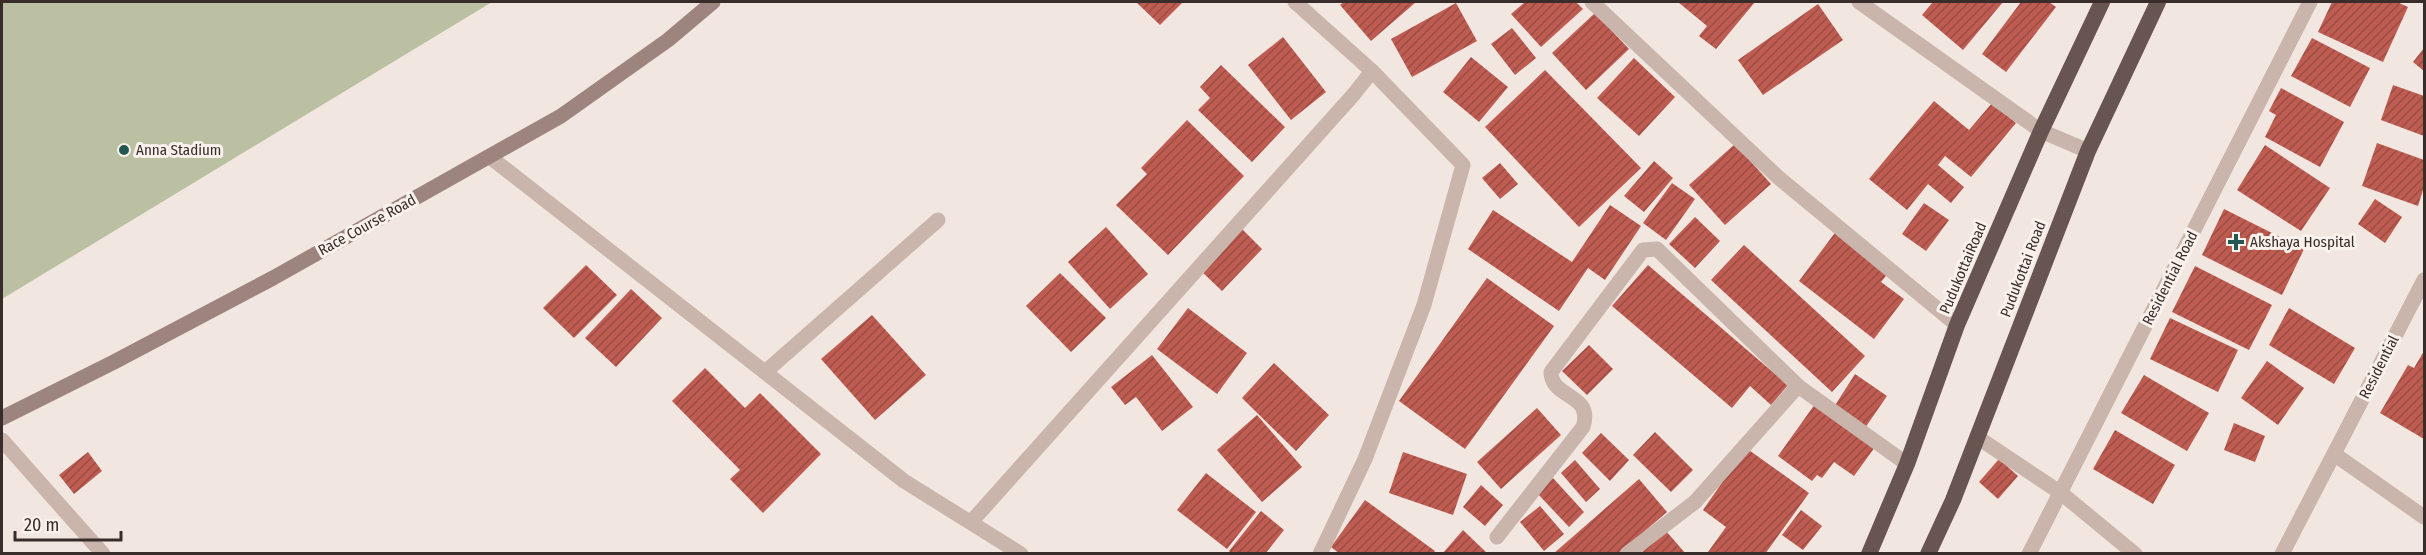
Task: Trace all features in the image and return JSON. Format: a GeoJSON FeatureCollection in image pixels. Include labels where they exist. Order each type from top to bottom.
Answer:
{"type":"FeatureCollection","features":[{"type":"Feature","properties":{"kind":"highway","name":"PudukottaiRoad"},"geometry":{"type":"LineString","coordinates":[[1869,554],[1907,464],[1957,325],[2041,131],[2102,2]]}},
{"type":"Feature","properties":{"kind":"highway","name":"Pudukottai Road"},"geometry":{"type":"LineString","coordinates":[[1928,554],[1953,500],[2088,151],[2158,2]]}},
{"type":"Feature","properties":{"kind":"main road","name":"Race Course Road"},"geometry":{"type":"LineString","coordinates":[[2,418],[273,278],[561,116],[668,40],[713,2]]}},
{"type":"Feature","properties":{"kind":"street"},"geometry":{"type":"LineString","coordinates":[[1294,2],[1372,70],[1463,165],[1424,305],[1365,459],[1320,554]]}},
{"type":"Feature","properties":{"kind":"street"},"geometry":{"type":"LineString","coordinates":[[1592,2],[1779,178],[1957,325]]}},
{"type":"Feature","properties":{"kind":"street"},"geometry":{"type":"LineString","coordinates":[[1859,2],[2041,131],[2088,151]]}},
{"type":"Feature","properties":{"kind":"street","name":"Residential Road"},"geometry":{"type":"LineString","coordinates":[[2029,554],[2310,2]]}},
{"type":"Feature","properties":{"kind":"street"},"geometry":{"type":"LineString","coordinates":[[972,521],[1346,103],[1372,70]]}},
{"type":"Feature","properties":{"kind":"street"},"geometry":{"type":"LineString","coordinates":[[489,157],[904,481],[972,521],[1021,554]]}},
{"type":"Feature","properties":{"kind":"street"},"geometry":{"type":"LineString","coordinates":[[765,372],[938,220]]}},
{"type":"Feature","properties":{"kind":"street"},"geometry":{"type":"LineString","coordinates":[[1497,537],[1583,427],[1586,416],[1580,402],[1554,383],[1551,372],[1642,250],[1657,249],[1798,386],[1907,464]]}},
{"type":"Feature","properties":{"kind":"street","name":"Residential"},"geometry":{"type":"LineString","coordinates":[[2282,554],[2424,280]]}},
{"type":"Feature","properties":{"kind":"street"},"geometry":{"type":"LineString","coordinates":[[1627,554],[1695,502],[1798,386]]}},
{"type":"Feature","properties":{"kind":"street"},"geometry":{"type":"LineString","coordinates":[[1977,437],[2061,493],[2135,554]]}},
{"type":"Feature","properties":{"kind":"street"},"geometry":{"type":"LineString","coordinates":[[2,440],[103,554]]}},
{"type":"Feature","properties":{"kind":"street"},"geometry":{"type":"LineString","coordinates":[[2334,454],[2424,517]]}},
{"type":"Feature","properties":{"kind":"green space","name":"Anna Stadium"},"geometry":{"type":"Polygon","coordinates":[[[2,2],[492,2],[2,299],[2,2]]]}},
{"type":"Feature","properties":{"kind":"building"},"geometry":{"type":"Polygon","coordinates":[[[1136,2],[1183,2],[1160,25],[1136,2]]]}},
{"type":"Feature","properties":{"kind":"building"},"geometry":{"type":"Polygon","coordinates":[[[1344,2],[1416,2],[1371,41],[1340,5],[1344,2]]]}},
{"type":"Feature","properties":{"kind":"building"},"geometry":{"type":"Polygon","coordinates":[[[1525,2],[1576,2],[1583,9],[1541,47],[1511,14],[1525,2]]]}},
{"type":"Feature","properties":{"kind":"building"},"geometry":{"type":"Polygon","coordinates":[[[1678,2],[1755,2],[1716,49],[1699,36],[1707,26],[1678,2]]]}},
{"type":"Feature","properties":{"kind":"building"},"geometry":{"type":"Polygon","coordinates":[[[1933,2],[2003,2],[1963,50],[1922,15],[1933,2]]]}},
{"type":"Feature","properties":{"kind":"building"},"geometry":{"type":"Polygon","coordinates":[[[2021,2],[2049,2],[2056,7],[2006,72],[1982,54],[2021,2]]]}},
{"type":"Feature","properties":{"kind":"building"},"geometry":{"type":"Polygon","coordinates":[[[2332,2],[2397,2],[2408,7],[2383,62],[2318,32],[2332,2]]]}},
{"type":"Feature","properties":{"kind":"building"},"geometry":{"type":"Polygon","coordinates":[[[1456,3],[1477,41],[1412,77],[1391,39],[1456,3]]]}},
{"type":"Feature","properties":{"kind":"building"},"geometry":{"type":"Polygon","coordinates":[[[1818,4],[1843,40],[1763,95],[1738,60],[1818,4]]]}},
{"type":"Feature","properties":{"kind":"building"},"geometry":{"type":"Polygon","coordinates":[[[1595,13],[1629,49],[1586,90],[1552,53],[1595,13]]]}},
{"type":"Feature","properties":{"kind":"building"},"geometry":{"type":"Polygon","coordinates":[[[1512,28],[1536,58],[1515,75],[1491,44],[1512,28]]]}},
{"type":"Feature","properties":{"kind":"building"},"geometry":{"type":"Polygon","coordinates":[[[1283,37],[1326,92],[1291,120],[1248,65],[1283,37]]]}},
{"type":"Feature","properties":{"kind":"building"},"geometry":{"type":"Polygon","coordinates":[[[2312,38],[2370,68],[2350,107],[2291,76],[2312,38]]]}},
{"type":"Feature","properties":{"kind":"building"},"geometry":{"type":"Polygon","coordinates":[[[2424,48],[2424,71],[2413,62],[2424,48]]]}},
{"type":"Feature","properties":{"kind":"building"},"geometry":{"type":"Polygon","coordinates":[[[1471,57],[1508,87],[1479,122],[1443,92],[1471,57]]]}},
{"type":"Feature","properties":{"kind":"building"},"geometry":{"type":"Polygon","coordinates":[[[1634,58],[1675,97],[1639,136],[1597,98],[1634,58]]]}},
{"type":"Feature","properties":{"kind":"building"},"geometry":{"type":"Polygon","coordinates":[[[1221,65],[1285,127],[1252,162],[1198,110],[1210,98],[1200,87],[1221,65]]]}},
{"type":"Feature","properties":{"kind":"building"},"geometry":{"type":"Polygon","coordinates":[[[1545,70],[1641,168],[1579,227],[1485,127],[1545,70]]]}},
{"type":"Feature","properties":{"kind":"building"},"geometry":{"type":"Polygon","coordinates":[[[2393,85],[2424,96],[2424,136],[2381,120],[2393,85]]]}},
{"type":"Feature","properties":{"kind":"building"},"geometry":{"type":"Polygon","coordinates":[[[2281,88],[2344,122],[2320,167],[2265,137],[2276,115],[2269,111],[2281,88]]]}},
{"type":"Feature","properties":{"kind":"building"},"geometry":{"type":"Polygon","coordinates":[[[1934,101],[1969,130],[1992,103],[2016,123],[1971,177],[1945,156],[1938,165],[1964,187],[1951,203],[1928,184],[1907,210],[1869,179],[1934,101]]]}},
{"type":"Feature","properties":{"kind":"building"},"geometry":{"type":"Polygon","coordinates":[[[1187,120],[1244,176],[1168,255],[1116,205],[1147,174],[1141,168],[1187,120]]]}},
{"type":"Feature","properties":{"kind":"building"},"geometry":{"type":"Polygon","coordinates":[[[2377,143],[2424,160],[2424,187],[2418,206],[2362,186],[2377,143]]]}},
{"type":"Feature","properties":{"kind":"building"},"geometry":{"type":"Polygon","coordinates":[[[1735,144],[1771,184],[1725,225],[1689,185],[1735,144]]]}},
{"type":"Feature","properties":{"kind":"building"},"geometry":{"type":"Polygon","coordinates":[[[2265,145],[2330,188],[2301,231],[2237,190],[2265,145]]]}},
{"type":"Feature","properties":{"kind":"building"},"geometry":{"type":"Polygon","coordinates":[[[1654,161],[1673,178],[1644,212],[1624,196],[1654,161]]]}},
{"type":"Feature","properties":{"kind":"building"},"geometry":{"type":"Polygon","coordinates":[[[1500,163],[1518,184],[1500,199],[1482,178],[1500,163]]]}},
{"type":"Feature","properties":{"kind":"building"},"geometry":{"type":"Polygon","coordinates":[[[1672,183],[1695,199],[1666,240],[1643,223],[1672,183]]]}},
{"type":"Feature","properties":{"kind":"building"},"geometry":{"type":"Polygon","coordinates":[[[2375,199],[2402,217],[2385,243],[2358,224],[2375,199]]]}},
{"type":"Feature","properties":{"kind":"building"},"geometry":{"type":"Polygon","coordinates":[[[1924,203],[1949,220],[1926,251],[1902,234],[1924,203]]]}},
{"type":"Feature","properties":{"kind":"building"},"geometry":{"type":"Polygon","coordinates":[[[1610,205],[1641,226],[1605,280],[1588,268],[1559,311],[1468,249],[1493,210],[1572,262],[1610,205]]]}},
{"type":"Feature","properties":{"kind":"building"},"geometry":{"type":"Polygon","coordinates":[[[2224,209],[2304,249],[2282,295],[2202,255],[2224,209]]]}},
{"type":"Feature","properties":{"kind":"building"},"geometry":{"type":"Polygon","coordinates":[[[1695,217],[1720,241],[1695,268],[1669,244],[1695,217]]]}},
{"type":"Feature","properties":{"kind":"building"},"geometry":{"type":"Polygon","coordinates":[[[1106,227],[1148,274],[1110,309],[1068,262],[1106,227]]]}},
{"type":"Feature","properties":{"kind":"building"},"geometry":{"type":"Polygon","coordinates":[[[1242,229],[1262,249],[1222,291],[1201,271],[1242,229]]]}},
{"type":"Feature","properties":{"kind":"building"},"geometry":{"type":"Polygon","coordinates":[[[1837,230],[1890,271],[1881,282],[1904,299],[1874,339],[1799,281],[1837,230]]]}},
{"type":"Feature","properties":{"kind":"building"},"geometry":{"type":"Polygon","coordinates":[[[1744,245],[1865,356],[1832,392],[1711,280],[1744,245]]]}},
{"type":"Feature","properties":{"kind":"building"},"geometry":{"type":"Polygon","coordinates":[[[586,265],[617,295],[574,338],[543,308],[586,265]]]}},
{"type":"Feature","properties":{"kind":"building"},"geometry":{"type":"Polygon","coordinates":[[[1648,265],[1788,385],[1771,405],[1750,386],[1732,408],[1612,306],[1648,265]]]}},
{"type":"Feature","properties":{"kind":"building"},"geometry":{"type":"Polygon","coordinates":[[[2195,266],[2272,305],[2249,350],[2172,312],[2195,266]]]}},
{"type":"Feature","properties":{"kind":"building"},"geometry":{"type":"Polygon","coordinates":[[[1060,273],[1106,318],[1071,352],[1026,306],[1060,273]]]}},
{"type":"Feature","properties":{"kind":"building"},"geometry":{"type":"Polygon","coordinates":[[[1487,278],[1554,326],[1465,449],[1399,401],[1487,278]]]}},
{"type":"Feature","properties":{"kind":"building"},"geometry":{"type":"Polygon","coordinates":[[[631,289],[662,318],[616,367],[585,338],[631,289]]]}},
{"type":"Feature","properties":{"kind":"building"},"geometry":{"type":"Polygon","coordinates":[[[1188,308],[1247,353],[1217,394],[1157,349],[1188,308]]]}},
{"type":"Feature","properties":{"kind":"building"},"geometry":{"type":"Polygon","coordinates":[[[2289,308],[2355,348],[2334,384],[2269,345],[2289,308]]]}},
{"type":"Feature","properties":{"kind":"building"},"geometry":{"type":"Polygon","coordinates":[[[872,315],[926,375],[875,420],[821,359],[872,315]]]}},
{"type":"Feature","properties":{"kind":"building"},"geometry":{"type":"Polygon","coordinates":[[[2170,318],[2238,350],[2218,392],[2150,359],[2170,318]]]}},
{"type":"Feature","properties":{"kind":"building"},"geometry":{"type":"Polygon","coordinates":[[[1589,345],[1613,369],[1587,395],[1562,371],[1589,345]]]}},
{"type":"Feature","properties":{"kind":"building"},"geometry":{"type":"Polygon","coordinates":[[[2424,351],[2424,439],[2380,413],[2408,365],[2414,368],[2424,351]]]}},
{"type":"Feature","properties":{"kind":"building"},"geometry":{"type":"Polygon","coordinates":[[[1152,355],[1193,407],[1162,431],[1136,397],[1125,405],[1111,387],[1152,355]]]}},
{"type":"Feature","properties":{"kind":"building"},"geometry":{"type":"Polygon","coordinates":[[[2267,361],[2304,388],[2278,425],[2241,398],[2267,361]]]}},
{"type":"Feature","properties":{"kind":"building"},"geometry":{"type":"Polygon","coordinates":[[[1274,363],[1329,415],[1296,451],[1242,398],[1274,363]]]}},
{"type":"Feature","properties":{"kind":"building"},"geometry":{"type":"Polygon","coordinates":[[[705,368],[745,408],[760,393],[821,454],[763,513],[730,479],[740,470],[672,401],[705,368]]]}},
{"type":"Feature","properties":{"kind":"building"},"geometry":{"type":"Polygon","coordinates":[[[1855,374],[1887,396],[1865,428],[1834,407],[1855,374]]]}},
{"type":"Feature","properties":{"kind":"building"},"geometry":{"type":"Polygon","coordinates":[[[2144,375],[2209,413],[2187,451],[2121,413],[2144,375]]]}},
{"type":"Feature","properties":{"kind":"building"},"geometry":{"type":"Polygon","coordinates":[[[1815,404],[1875,447],[1854,476],[1834,462],[1822,478],[1817,475],[1812,481],[1778,456],[1815,404]]]}},
{"type":"Feature","properties":{"kind":"building"},"geometry":{"type":"Polygon","coordinates":[[[1537,408],[1561,435],[1501,489],[1477,462],[1537,408]]]}},
{"type":"Feature","properties":{"kind":"building"},"geometry":{"type":"Polygon","coordinates":[[[1257,415],[1302,467],[1262,502],[1217,450],[1257,415]]]}},
{"type":"Feature","properties":{"kind":"building"},"geometry":{"type":"Polygon","coordinates":[[[2234,423],[2265,436],[2255,462],[2224,450],[2234,423]]]}},
{"type":"Feature","properties":{"kind":"building"},"geometry":{"type":"Polygon","coordinates":[[[2115,430],[2175,465],[2153,504],[2093,469],[2115,430]]]}},
{"type":"Feature","properties":{"kind":"building"},"geometry":{"type":"Polygon","coordinates":[[[1655,432],[1693,470],[1671,492],[1633,455],[1655,432]]]}},
{"type":"Feature","properties":{"kind":"building"},"geometry":{"type":"Polygon","coordinates":[[[1601,433],[1629,460],[1610,481],[1582,453],[1601,433]]]}},
{"type":"Feature","properties":{"kind":"building"},"geometry":{"type":"Polygon","coordinates":[[[1746,448],[1809,493],[1765,554],[1710,554],[1708,552],[1726,527],[1703,510],[1746,448]]]}},
{"type":"Feature","properties":{"kind":"building"},"geometry":{"type":"Polygon","coordinates":[[[88,452],[102,471],[74,494],[59,475],[88,452]]]}},
{"type":"Feature","properties":{"kind":"building"},"geometry":{"type":"Polygon","coordinates":[[[1403,452],[1467,474],[1453,515],[1389,493],[1403,452]]]}},
{"type":"Feature","properties":{"kind":"building"},"geometry":{"type":"Polygon","coordinates":[[[1999,459],[2018,476],[1998,499],[1979,482],[1999,459]]]}},
{"type":"Feature","properties":{"kind":"building"},"geometry":{"type":"Polygon","coordinates":[[[1575,460],[1600,489],[1586,502],[1561,473],[1575,460]]]}},
{"type":"Feature","properties":{"kind":"building"},"geometry":{"type":"Polygon","coordinates":[[[1206,473],[1256,512],[1227,549],[1177,510],[1206,473]]]}},
{"type":"Feature","properties":{"kind":"building"},"geometry":{"type":"Polygon","coordinates":[[[1553,478],[1584,512],[1569,527],[1537,493],[1553,478]]]}},
{"type":"Feature","properties":{"kind":"building"},"geometry":{"type":"Polygon","coordinates":[[[1639,479],[1667,512],[1618,554],[1553,554],[1639,479]]]}},
{"type":"Feature","properties":{"kind":"building"},"geometry":{"type":"Polygon","coordinates":[[[1481,485],[1503,505],[1485,526],[1463,507],[1481,485]]]}},
{"type":"Feature","properties":{"kind":"building"},"geometry":{"type":"Polygon","coordinates":[[[1365,500],[1435,551],[1433,554],[1340,554],[1331,547],[1365,500]]]}},
{"type":"Feature","properties":{"kind":"building"},"geometry":{"type":"Polygon","coordinates":[[[1540,506],[1564,534],[1544,551],[1520,522],[1540,506]]]}},
{"type":"Feature","properties":{"kind":"building"},"geometry":{"type":"Polygon","coordinates":[[[1801,510],[1822,526],[1803,550],[1782,535],[1801,510]]]}},
{"type":"Feature","properties":{"kind":"building"},"geometry":{"type":"Polygon","coordinates":[[[1261,511],[1284,530],[1265,554],[1232,554],[1229,551],[1261,511]]]}},
{"type":"Feature","properties":{"kind":"building"},"geometry":{"type":"Polygon","coordinates":[[[1463,530],[1488,554],[1442,554],[1463,530]]]}},
{"type":"Feature","properties":{"kind":"building"},"geometry":{"type":"Polygon","coordinates":[[[1666,531],[1686,554],[1640,554],[1666,531]]]}},
{"type":"Feature","properties":{"kind":"place","name":"Anna Stadium"},"geometry":{"type":"Point","coordinates":[124,150]}},
{"type":"Feature","properties":{"kind":"place","name":"Akshaya Hospital"},"geometry":{"type":"Point","coordinates":[2236,242]}}]}
